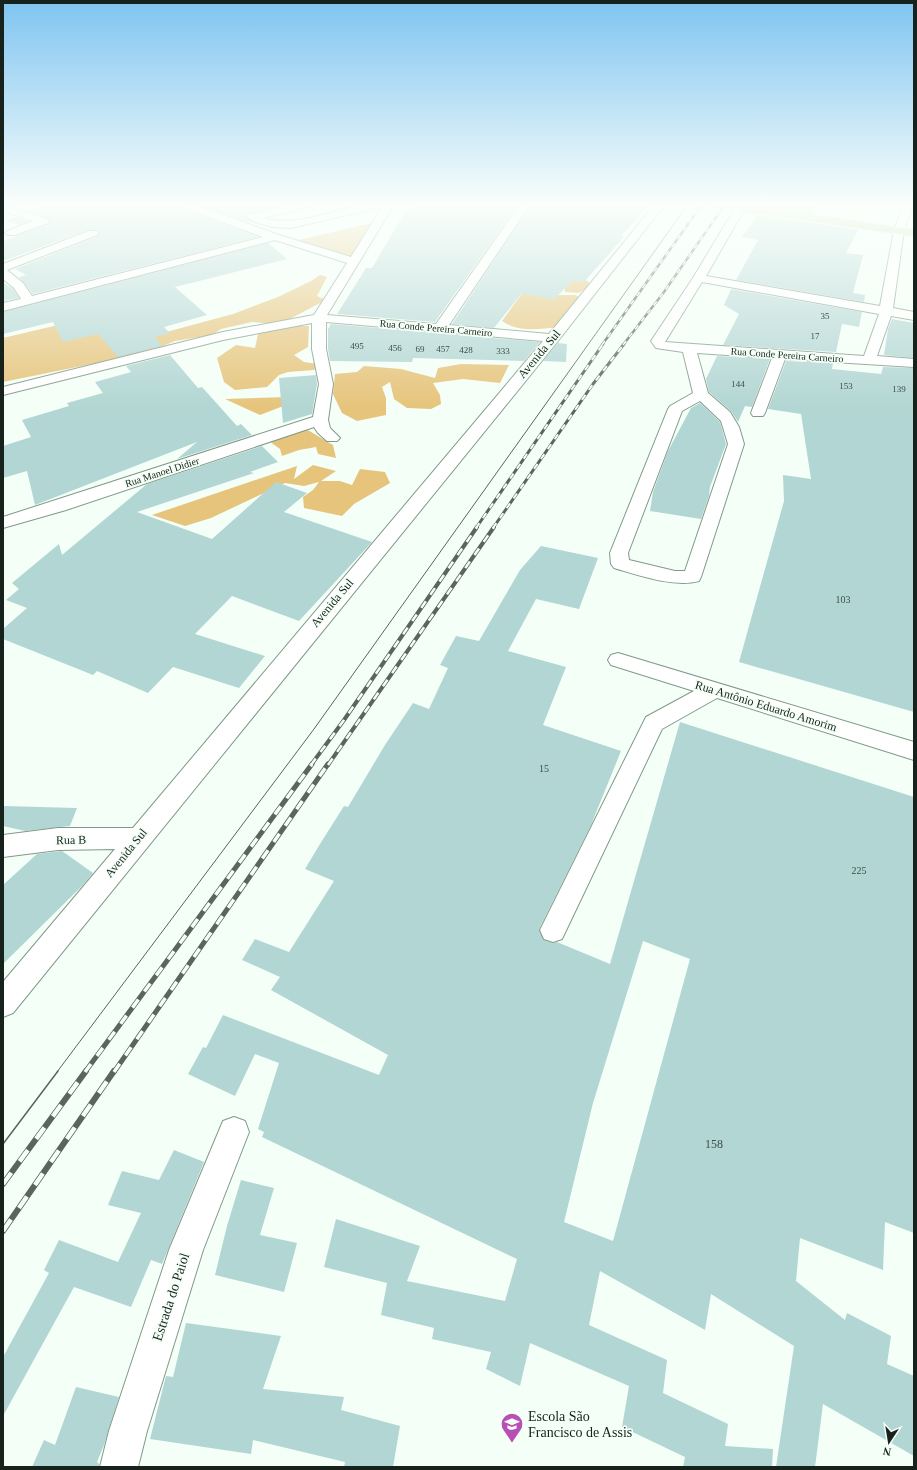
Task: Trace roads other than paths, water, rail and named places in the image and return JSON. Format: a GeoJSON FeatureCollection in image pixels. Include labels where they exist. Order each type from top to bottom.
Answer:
{"type":"FeatureCollection","features":[{"type":"Feature","properties":{"kind":"street"},"geometry":{"type":"LineString","coordinates":[[3,307],[144,272]]}},
{"type":"Feature","properties":{"kind":"street"},"geometry":{"type":"LineString","coordinates":[[332,438],[323,430],[320,420],[326,384],[320,349],[319,318],[347,272]]}},
{"type":"Feature","properties":{"kind":"street"},"geometry":{"type":"LineString","coordinates":[[440,328],[479,272]]}},
{"type":"Feature","properties":{"kind":"street","name":"Avenida Sul"},"geometry":{"type":"LineString","coordinates":[[3,1003],[553,338],[606,272]]}},
{"type":"Feature","properties":{"kind":"street"},"geometry":{"type":"LineString","coordinates":[[703,272],[699,278],[914,316]]}},
{"type":"Feature","properties":{"kind":"street"},"geometry":{"type":"LineString","coordinates":[[869,360],[886,311],[892,272]]}},
{"type":"Feature","properties":{"kind":"street"},"geometry":{"type":"LineString","coordinates":[[3,273],[19,286],[30,301]]}},
{"type":"Feature","properties":{"kind":"street","name":"Rua Conde Pereira Carneiro"},"geometry":{"type":"LineString","coordinates":[[699,278],[658,340],[661,345],[690,349],[914,363]]}},
{"type":"Feature","properties":{"kind":"street","name":"Rua Conde Pereira Carneiro"},"geometry":{"type":"LineString","coordinates":[[3,391],[223,336],[319,318],[553,338]]}},
{"type":"Feature","properties":{"kind":"street"},"geometry":{"type":"LineString","coordinates":[[690,349],[701,395],[722,411],[733,428],[736,444],[692,577],[675,577],[620,564],[619,553],[675,409],[701,395]]}},
{"type":"Feature","properties":{"kind":"street"},"geometry":{"type":"LineString","coordinates":[[758,413],[780,354]]}},
{"type":"Feature","properties":{"kind":"street","name":"Rua Manoel Didier"},"geometry":{"type":"LineString","coordinates":[[3,523],[60,506],[320,420]]}},
{"type":"Feature","properties":{"kind":"street","name":"Rua Antônio Eduardo Amorim"},"geometry":{"type":"LineString","coordinates":[[618,660],[914,751]]}},
{"type":"Feature","properties":{"kind":"street"},"geometry":{"type":"LineString","coordinates":[[553,930],[654,723],[714,690]]}},
{"type":"Feature","properties":{"kind":"street","name":"Rua B"},"geometry":{"type":"LineString","coordinates":[[3,846],[58,839],[139,838]]}},
{"type":"Feature","properties":{"kind":"street","name":"Estrada do Paiol"},"geometry":{"type":"LineString","coordinates":[[119,1467],[128,1431],[186,1250],[234,1132]]}},
{"type":"Feature","properties":{"kind":"tram line"},"geometry":{"type":"LineString","coordinates":[[57,1072],[314,729],[640,272]]}},
{"type":"Feature","properties":{"kind":"tram line"},"geometry":{"type":"LineString","coordinates":[[3,1144],[58,1071]]}},
{"type":"Feature","properties":{"kind":"railway"},"geometry":{"type":"LineString","coordinates":[[602,345],[654,272]]}},
{"type":"Feature","properties":{"kind":"railway"},"geometry":{"type":"LineString","coordinates":[[623,345],[678,272]]}},
{"type":"Feature","properties":{"kind":"railway"},"geometry":{"type":"LineString","coordinates":[[476,528],[603,344]]}},
{"type":"Feature","properties":{"kind":"railway"},"geometry":{"type":"LineString","coordinates":[[493,528],[593,384],[624,344]]}},
{"type":"Feature","properties":{"kind":"railway"},"geometry":{"type":"LineString","coordinates":[[311,765],[344,720],[477,527]]}},
{"type":"Feature","properties":{"kind":"railway"},"geometry":{"type":"LineString","coordinates":[[328,765],[494,527]]}},
{"type":"Feature","properties":{"kind":"railway"},"geometry":{"type":"LineString","coordinates":[[85,1072],[312,764]]}},
{"type":"Feature","properties":{"kind":"railway"},"geometry":{"type":"LineString","coordinates":[[114,1072],[328,764]]}},
{"type":"Feature","properties":{"kind":"railway"},"geometry":{"type":"LineString","coordinates":[[3,1184],[86,1071]]}},
{"type":"Feature","properties":{"kind":"railway"},"geometry":{"type":"LineString","coordinates":[[3,1231],[114,1071]]}},
{"type":"Feature","properties":{"kind":"place","name":"Escola São Francisco de Assis"},"geometry":{"type":"Point","coordinates":[512,1444]}}]}
